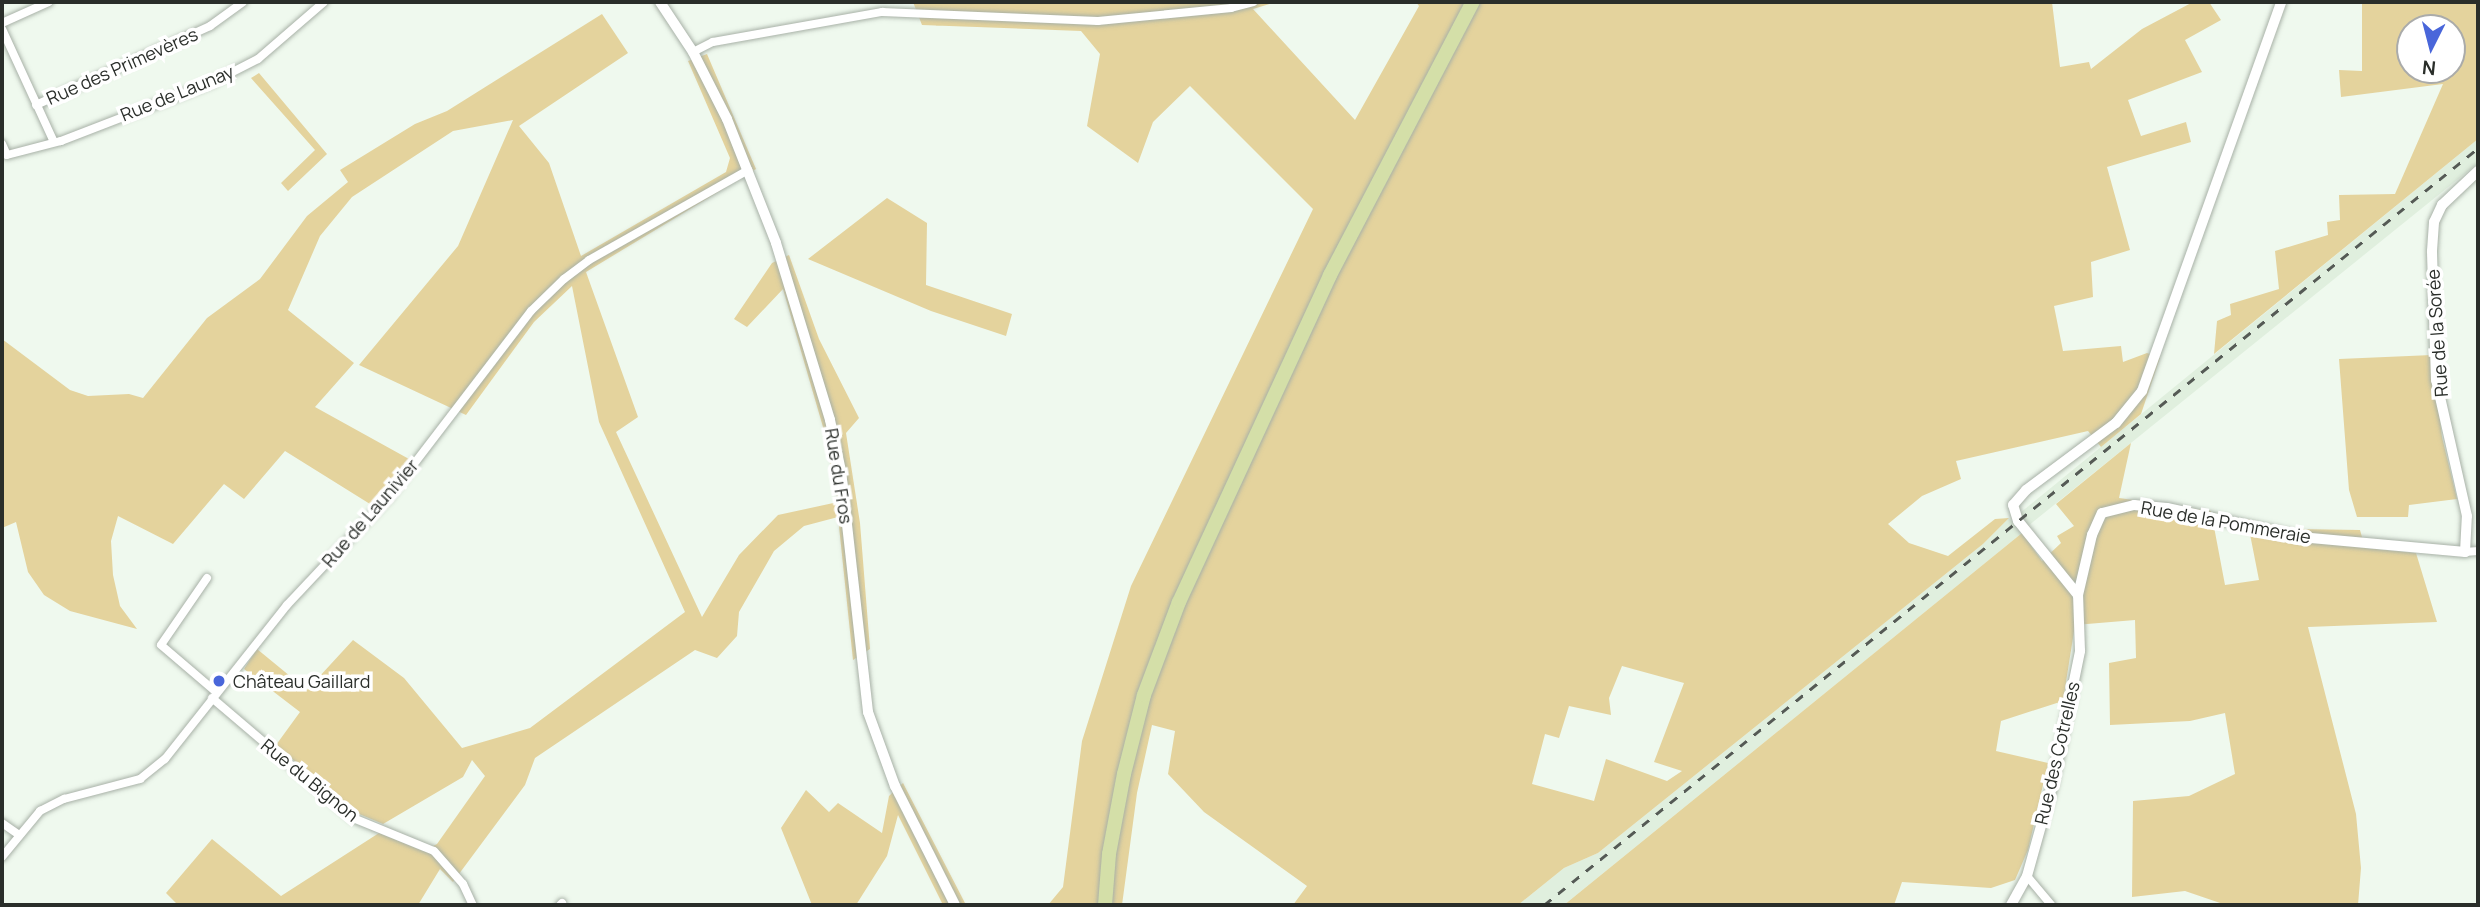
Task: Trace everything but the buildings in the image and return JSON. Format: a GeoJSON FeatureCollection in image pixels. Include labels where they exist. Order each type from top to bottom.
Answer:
{"type":"FeatureCollection","features":[{"type":"Feature","properties":{"kind":"highway"},"geometry":{"type":"LineString","coordinates":[[1105,905],[1108,855],[1124,774],[1144,695],[1179,602],[1330,275],[1473,2]]}},
{"type":"Feature","properties":{"kind":"street"},"geometry":{"type":"LineString","coordinates":[[2,23],[48,2]]}},
{"type":"Feature","properties":{"kind":"street","name":"Rue des Primevères"},"geometry":{"type":"LineString","coordinates":[[36,105],[210,26],[243,2]]}},
{"type":"Feature","properties":{"kind":"street","name":"Rue de Launay"},"geometry":{"type":"LineString","coordinates":[[2,144],[7,155],[53,140],[61,141],[223,77],[258,59],[324,2]]}},
{"type":"Feature","properties":{"kind":"street","name":"Rue du Fros"},"geometry":{"type":"LineString","coordinates":[[660,2],[693,52],[748,170],[776,243],[830,420],[841,471],[872,723],[895,786],[955,905]]}},
{"type":"Feature","properties":{"kind":"street"},"geometry":{"type":"LineString","coordinates":[[693,52],[713,42],[882,12],[1098,21],[1231,8],[1253,2]]}},
{"type":"Feature","properties":{"kind":"street"},"geometry":{"type":"LineString","coordinates":[[2078,595],[2021,525],[2013,509],[2026,490],[2116,423],[2143,391],[2281,2]]}},
{"type":"Feature","properties":{"kind":"street"},"geometry":{"type":"LineString","coordinates":[[2,29],[53,140]]}},
{"type":"Feature","properties":{"kind":"street","name":"Rue de Launivier"},"geometry":{"type":"LineString","coordinates":[[2,857],[40,811],[65,799],[140,779],[165,759],[287,605],[388,498],[531,311],[589,260],[748,170]]}},
{"type":"Feature","properties":{"kind":"street","name":"Rue de la Sorée"},"geometry":{"type":"LineString","coordinates":[[2465,552],[2467,516],[2436,380],[2432,241],[2442,205],[2478,171]]}},
{"type":"Feature","properties":{"kind":"street","name":"Rue de la Pommeraie"},"geometry":{"type":"LineString","coordinates":[[2078,595],[2092,535],[2102,513],[2134,505],[2300,537],[2478,551]]}},
{"type":"Feature","properties":{"kind":"street","name":"Rue du Bignon"},"geometry":{"type":"LineString","coordinates":[[207,578],[161,645],[353,818],[434,851],[463,884],[473,905]]}},
{"type":"Feature","properties":{"kind":"street","name":"Rue des Cotrelles"},"geometry":{"type":"LineString","coordinates":[[2011,905],[2027,876],[2053,783],[2080,651],[2078,595]]}},
{"type":"Feature","properties":{"kind":"street"},"geometry":{"type":"LineString","coordinates":[[2,823],[19,835]]}},
{"type":"Feature","properties":{"kind":"street"},"geometry":{"type":"LineString","coordinates":[[2027,876],[2051,905]]}},
{"type":"Feature","properties":{"kind":"shaded area"},"geometry":{"type":"Polygon","coordinates":[[[913,2],[1276,2],[1253,9],[1355,120],[1419,6],[1416,2],[2052,2],[2060,67],[2089,62],[2091,69],[2142,29],[2193,2],[2209,2],[2221,20],[2185,40],[2202,72],[2128,100],[2141,136],[2186,122],[2191,142],[2107,167],[2130,250],[2091,262],[2093,297],[2054,306],[2063,351],[2121,346],[2123,362],[2147,353],[2160,358],[2141,414],[2101,447],[2088,431],[1956,461],[1961,479],[1922,496],[1888,524],[1909,543],[1948,556],[1995,519],[2009,518],[1983,544],[1598,853],[1564,868],[1518,905],[1293,905],[1307,886],[1204,812],[1168,774],[1175,731],[1152,725],[1137,793],[1122,905],[1048,905],[1063,887],[1082,741],[1131,586],[1313,209],[1190,86],[1153,122],[1138,163],[1087,126],[1100,54],[1081,31],[922,25],[913,2]],[[1622,666],[1609,698],[1611,715],[1569,706],[1559,738],[1545,734],[1532,784],[1594,801],[1606,759],[1667,781],[1682,771],[1654,762],[1684,683],[1622,666]]]}},
{"type":"Feature","properties":{"kind":"shaded area"},"geometry":{"type":"Polygon","coordinates":[[[2362,2],[2478,2],[2478,139],[2214,354],[2217,321],[2231,315],[2230,304],[2279,289],[2275,251],[2328,235],[2327,222],[2340,220],[2339,195],[2395,194],[2443,84],[2341,97],[2339,70],[2362,71],[2362,2]]]}},
{"type":"Feature","properties":{"kind":"shaded area"},"geometry":{"type":"Polygon","coordinates":[[[602,14],[628,53],[519,126],[549,163],[581,256],[726,172],[730,158],[688,61],[707,54],[756,169],[586,272],[638,417],[616,432],[702,617],[739,555],[778,515],[838,502],[823,427],[783,289],[747,327],[734,319],[772,263],[789,255],[819,339],[859,418],[846,433],[860,523],[870,649],[853,660],[838,517],[804,526],[774,551],[739,612],[737,636],[717,658],[695,650],[535,758],[525,785],[453,882],[440,869],[418,905],[178,905],[166,893],[212,839],[281,896],[379,833],[423,851],[437,844],[485,776],[472,760],[463,777],[383,824],[352,811],[276,745],[300,712],[244,669],[257,649],[307,690],[353,640],[404,678],[462,748],[530,728],[685,612],[599,422],[572,286],[534,322],[466,415],[359,365],[458,246],[513,120],[453,131],[352,197],[320,236],[288,310],[354,363],[315,407],[409,459],[370,504],[285,451],[244,499],[224,484],[173,544],[118,516],[111,541],[113,575],[120,606],[137,629],[70,611],[44,595],[28,572],[16,522],[2,528],[2,339],[70,390],[88,396],[129,394],[143,398],[207,318],[260,279],[307,216],[348,182],[340,170],[415,124],[447,111],[602,14]]]}},
{"type":"Feature","properties":{"kind":"shaded area"},"geometry":{"type":"Polygon","coordinates":[[[259,73],[327,154],[288,191],[281,183],[315,150],[251,78],[259,73]]]}},
{"type":"Feature","properties":{"kind":"shaded area"},"geometry":{"type":"Polygon","coordinates":[[[2478,139],[2478,163],[2028,526],[2020,513],[2478,139]]]}},
{"type":"Feature","properties":{"kind":"shaded area"},"geometry":{"type":"Polygon","coordinates":[[[887,198],[927,223],[926,285],[1012,314],[1006,336],[931,311],[808,259],[887,198]]]}},
{"type":"Feature","properties":{"kind":"shaded area"},"geometry":{"type":"Polygon","coordinates":[[[2432,355],[2442,437],[2457,499],[2409,505],[2408,517],[2357,517],[2349,490],[2339,359],[2432,355]]]}},
{"type":"Feature","properties":{"kind":"shaded area"},"geometry":{"type":"Polygon","coordinates":[[[2131,443],[2119,498],[2211,511],[2225,585],[2259,580],[2247,519],[2293,529],[2360,530],[2365,548],[2416,553],[2437,622],[2308,627],[2356,814],[2361,868],[2358,905],[2226,905],[2185,891],[2132,897],[2133,801],[2189,796],[2235,774],[2225,713],[2190,721],[2110,725],[2109,663],[2136,658],[2135,620],[2075,625],[2063,701],[2001,721],[1996,751],[2048,763],[2028,850],[2015,880],[1991,888],[1902,882],[1894,905],[1564,905],[2022,533],[2042,561],[2061,543],[2057,536],[2074,526],[2056,504],[2131,443]]]}},
{"type":"Feature","properties":{"kind":"shaded area"},"geometry":{"type":"Polygon","coordinates":[[[2009,518],[2022,533],[1564,905],[1518,905],[1564,868],[1598,853],[1983,544],[2009,518]]]}},
{"type":"Feature","properties":{"kind":"shaded area"},"geometry":{"type":"Polygon","coordinates":[[[903,783],[966,905],[943,905],[898,815],[887,856],[856,905],[812,905],[781,828],[806,790],[829,812],[838,803],[882,833],[889,796],[903,783]]]}},
{"type":"Feature","properties":{"kind":"railway"},"geometry":{"type":"LineString","coordinates":[[1544,905],[2478,148]]}},
{"type":"Feature","properties":{"kind":"place","name":"Château Gaillard"},"geometry":{"type":"Point","coordinates":[219,681]}}]}
